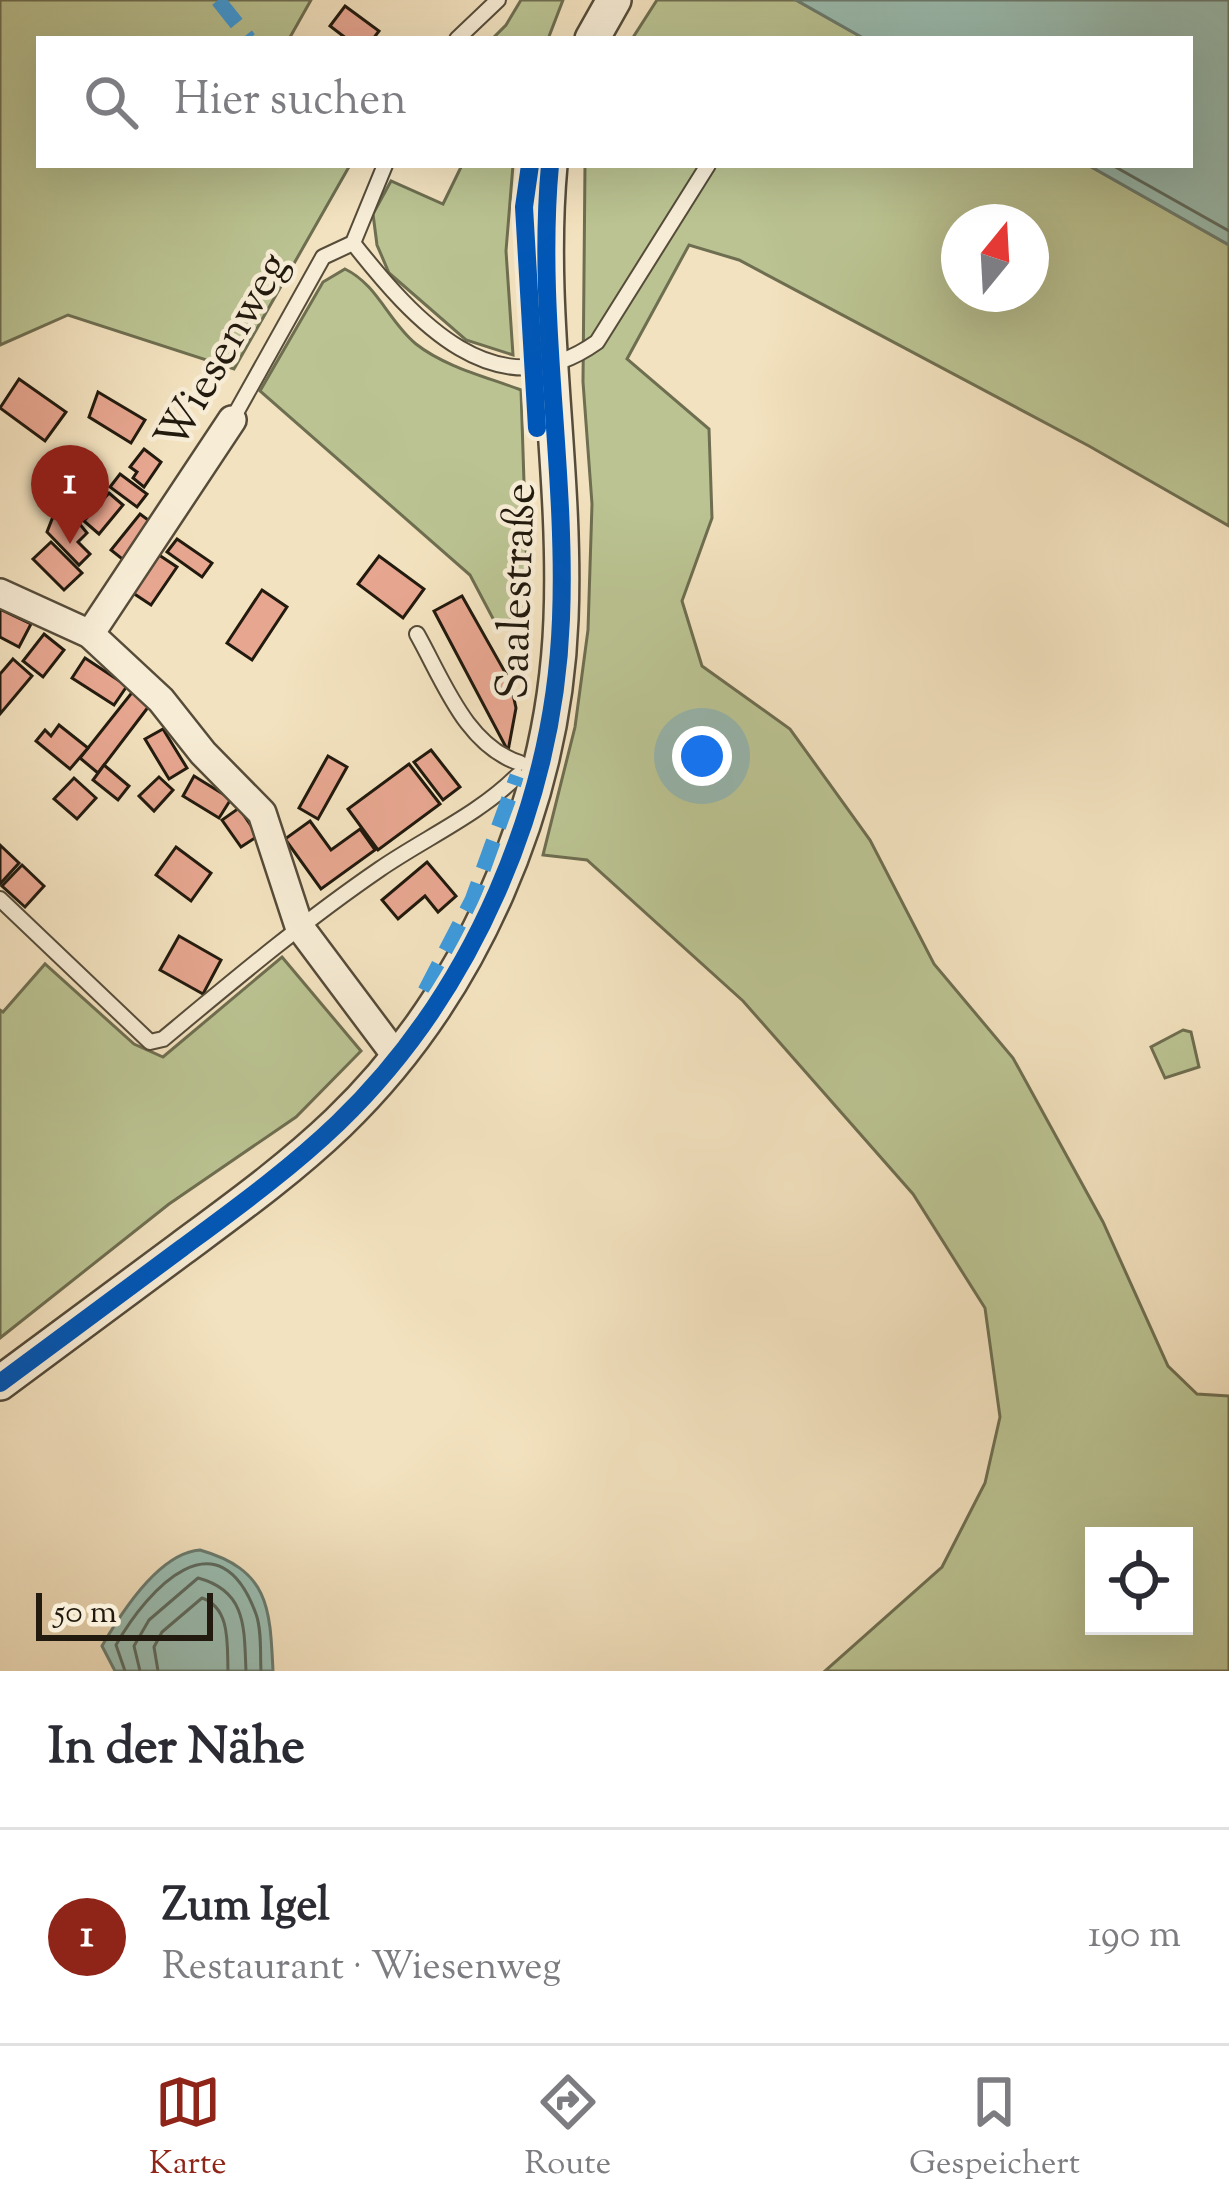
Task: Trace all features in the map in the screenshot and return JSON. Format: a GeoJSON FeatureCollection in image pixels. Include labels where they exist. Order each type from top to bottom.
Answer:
{"type":"FeatureCollection","features":[{"type":"Feature","properties":{"kind":"street"},"geometry":{"type":"LineString","coordinates":[[594,36],[614,0]]}},
{"type":"Feature","properties":{"kind":"street","name":"Saalestraße"},"geometry":{"type":"LineString","coordinates":[[0,1383],[285,1171],[341,1120],[397,1057],[466,956],[515,847],[526,773],[552,704],[561,622],[545,218],[550,168]]}},
{"type":"Feature","properties":{"kind":"street","name":"Wiesenweg"},"geometry":{"type":"LineString","coordinates":[[90,634],[232,420]]}},
{"type":"Feature","properties":{"kind":"street"},"geometry":{"type":"LineString","coordinates":[[0,593],[90,634],[160,700],[262,813],[299,926],[397,1057]]}},
{"type":"Feature","properties":{"kind":"lane"},"geometry":{"type":"LineString","coordinates":[[460,36],[498,0]]}},
{"type":"Feature","properties":{"kind":"lane","name":"Wiesenweg"},"geometry":{"type":"LineString","coordinates":[[232,420],[323,257],[353,243],[385,168]]}},
{"type":"Feature","properties":{"kind":"lane"},"geometry":{"type":"LineString","coordinates":[[553,365],[574,359],[597,342],[706,168]]}},
{"type":"Feature","properties":{"kind":"lane","name":"Wiesenweg"},"geometry":{"type":"LineString","coordinates":[[353,243],[398,301],[465,352],[497,367],[553,365]]}},
{"type":"Feature","properties":{"kind":"lane"},"geometry":{"type":"LineString","coordinates":[[417,634],[463,716],[484,743],[526,773]]}},
{"type":"Feature","properties":{"kind":"lane"},"geometry":{"type":"LineString","coordinates":[[0,899],[151,1042],[163,1039],[299,926],[526,773]]}},
{"type":"Feature","properties":{"kind":"green space"},"geometry":{"type":"Polygon","coordinates":[[[0,0],[311,0],[291,36],[36,36],[36,168],[348,168],[234,369],[68,315],[0,345],[0,0]]]}},
{"type":"Feature","properties":{"kind":"green space"},"geometry":{"type":"Polygon","coordinates":[[[521,0],[563,0],[549,36],[495,36],[521,0]]]}},
{"type":"Feature","properties":{"kind":"green space"},"geometry":{"type":"Polygon","coordinates":[[[657,0],[796,0],[860,36],[634,36],[657,0]]]}},
{"type":"Feature","properties":{"kind":"green space"},"geometry":{"type":"Polygon","coordinates":[[[461,168],[513,168],[506,251],[513,355],[466,340],[389,273],[377,245],[373,214],[391,181],[443,204],[461,168]]]}},
{"type":"Feature","properties":{"kind":"green space"},"geometry":{"type":"Polygon","coordinates":[[[585,168],[1093,168],[1229,245],[1229,526],[739,260],[689,245],[627,359],[709,429],[712,518],[682,601],[702,666],[790,729],[870,840],[934,964],[1013,1058],[1103,1222],[1168,1366],[1197,1394],[1229,1396],[1229,1671],[825,1671],[942,1567],[985,1483],[1000,1417],[985,1308],[913,1194],[743,1001],[587,860],[543,855],[575,727],[588,630],[592,504],[583,382],[585,168]]]}},
{"type":"Feature","properties":{"kind":"green space"},"geometry":{"type":"Polygon","coordinates":[[[345,269],[366,284],[406,335],[427,352],[521,390],[528,605],[499,630],[470,575],[260,391],[323,282],[345,269]]]}},
{"type":"Feature","properties":{"kind":"green space"},"geometry":{"type":"Polygon","coordinates":[[[282,957],[361,1051],[296,1117],[169,1204],[0,1338],[0,1010],[45,964],[134,1044],[163,1057],[282,957]]]}},
{"type":"Feature","properties":{"kind":"green space"},"geometry":{"type":"Polygon","coordinates":[[[1183,1030],[1191,1032],[1199,1067],[1165,1078],[1151,1047],[1183,1030]]]}},
{"type":"Feature","properties":{"kind":"water"},"geometry":{"type":"Polygon","coordinates":[[[796,0],[1229,0],[1229,245],[1093,168],[1193,168],[1193,36],[860,36],[796,0]]]}},
{"type":"Feature","properties":{"kind":"water"},"geometry":{"type":"Polygon","coordinates":[[[200,1550],[223,1558],[253,1580],[267,1610],[273,1671],[115,1671],[102,1646],[120,1618],[156,1573],[200,1550]]]}},
{"type":"Feature","properties":{"kind":"building"},"geometry":{"type":"Polygon","coordinates":[[[345,6],[379,31],[375,36],[343,36],[330,26],[345,6]]]}},
{"type":"Feature","properties":{"kind":"building"},"geometry":{"type":"Polygon","coordinates":[[[19,379],[66,412],[45,441],[0,408],[19,379]]]}},
{"type":"Feature","properties":{"kind":"building"},"geometry":{"type":"Polygon","coordinates":[[[98,392],[145,420],[131,443],[89,417],[98,392]]]}},
{"type":"Feature","properties":{"kind":"building"},"geometry":{"type":"Polygon","coordinates":[[[144,449],[161,462],[144,487],[133,478],[137,472],[130,467],[144,449]]]}},
{"type":"Feature","properties":{"kind":"building"},"geometry":{"type":"Polygon","coordinates":[[[72,468],[98,490],[78,522],[87,533],[78,542],[90,554],[79,565],[47,532],[72,468]]]}},
{"type":"Feature","properties":{"kind":"building"},"geometry":{"type":"Polygon","coordinates":[[[120,474],[147,494],[137,507],[110,487],[120,474]]]}},
{"type":"Feature","properties":{"kind":"building"},"geometry":{"type":"Polygon","coordinates":[[[109,493],[123,505],[99,534],[84,521],[109,493]]]}},
{"type":"Feature","properties":{"kind":"building"},"geometry":{"type":"Polygon","coordinates":[[[140,514],[155,525],[126,562],[111,550],[140,514]]]}},
{"type":"Feature","properties":{"kind":"building"},"geometry":{"type":"Polygon","coordinates":[[[177,539],[212,563],[202,577],[167,552],[177,539]]]}},
{"type":"Feature","properties":{"kind":"building"},"geometry":{"type":"Polygon","coordinates":[[[51,542],[82,573],[64,590],[33,559],[51,542]]]}},
{"type":"Feature","properties":{"kind":"building"},"geometry":{"type":"Polygon","coordinates":[[[159,555],[177,567],[151,605],[133,593],[159,555]]]}},
{"type":"Feature","properties":{"kind":"building"},"geometry":{"type":"Polygon","coordinates":[[[379,556],[424,589],[403,618],[358,584],[379,556]]]}},
{"type":"Feature","properties":{"kind":"building"},"geometry":{"type":"Polygon","coordinates":[[[262,590],[287,607],[252,660],[227,643],[262,590]]]}},
{"type":"Feature","properties":{"kind":"building"},"geometry":{"type":"Polygon","coordinates":[[[462,596],[510,681],[516,708],[508,751],[434,611],[462,596]]]}},
{"type":"Feature","properties":{"kind":"building"},"geometry":{"type":"Polygon","coordinates":[[[0,609],[31,624],[19,647],[0,637],[0,609]]]}},
{"type":"Feature","properties":{"kind":"building"},"geometry":{"type":"Polygon","coordinates":[[[44,634],[64,650],[43,677],[23,661],[44,634]]]}},
{"type":"Feature","properties":{"kind":"building"},"geometry":{"type":"Polygon","coordinates":[[[85,658],[127,686],[114,705],[72,678],[85,658]]]}},
{"type":"Feature","properties":{"kind":"building"},"geometry":{"type":"Polygon","coordinates":[[[13,659],[32,676],[0,714],[0,674],[13,659]]]}},
{"type":"Feature","properties":{"kind":"building"},"geometry":{"type":"Polygon","coordinates":[[[134,690],[149,706],[98,773],[80,758],[134,690]]]}},
{"type":"Feature","properties":{"kind":"building"},"geometry":{"type":"Polygon","coordinates":[[[59,725],[88,748],[70,769],[36,741],[45,730],[51,736],[59,725]]]}},
{"type":"Feature","properties":{"kind":"building"},"geometry":{"type":"Polygon","coordinates":[[[163,729],[187,768],[169,779],[145,739],[163,729]]]}},
{"type":"Feature","properties":{"kind":"building"},"geometry":{"type":"Polygon","coordinates":[[[431,750],[460,787],[443,800],[414,762],[431,750]]]}},
{"type":"Feature","properties":{"kind":"building"},"geometry":{"type":"Polygon","coordinates":[[[328,756],[347,767],[318,819],[299,808],[328,756]]]}},
{"type":"Feature","properties":{"kind":"building"},"geometry":{"type":"Polygon","coordinates":[[[409,764],[440,804],[378,850],[348,809],[409,764]]]}},
{"type":"Feature","properties":{"kind":"building"},"geometry":{"type":"Polygon","coordinates":[[[104,765],[129,786],[118,800],[93,780],[104,765]]]}},
{"type":"Feature","properties":{"kind":"building"},"geometry":{"type":"Polygon","coordinates":[[[194,776],[231,799],[219,818],[183,796],[194,776]]]}},
{"type":"Feature","properties":{"kind":"building"},"geometry":{"type":"Polygon","coordinates":[[[159,777],[173,790],[154,811],[139,796],[159,777]]]}},
{"type":"Feature","properties":{"kind":"building"},"geometry":{"type":"Polygon","coordinates":[[[74,778],[96,798],[77,819],[54,799],[74,778]]]}},
{"type":"Feature","properties":{"kind":"building"},"geometry":{"type":"Polygon","coordinates":[[[239,808],[258,836],[241,847],[222,820],[239,808]]]}},
{"type":"Feature","properties":{"kind":"building"},"geometry":{"type":"Polygon","coordinates":[[[310,821],[331,850],[360,829],[375,850],[321,889],[285,839],[310,821]]]}},
{"type":"Feature","properties":{"kind":"building"},"geometry":{"type":"Polygon","coordinates":[[[0,845],[19,863],[0,884],[0,845]]]}},
{"type":"Feature","properties":{"kind":"building"},"geometry":{"type":"Polygon","coordinates":[[[176,847],[211,873],[191,901],[156,875],[176,847]]]}},
{"type":"Feature","properties":{"kind":"building"},"geometry":{"type":"Polygon","coordinates":[[[427,862],[456,896],[438,912],[425,896],[398,919],[382,900],[427,862]]]}},
{"type":"Feature","properties":{"kind":"building"},"geometry":{"type":"Polygon","coordinates":[[[22,865],[44,886],[25,907],[2,886],[22,865]]]}},
{"type":"Feature","properties":{"kind":"building"},"geometry":{"type":"Polygon","coordinates":[[[179,936],[221,960],[203,994],[160,970],[179,936]]]}},
{"type":"Feature","properties":{"kind":"marked path"},"geometry":{"type":"LineString","coordinates":[[218,0],[247,36]]}},
{"type":"Feature","properties":{"kind":"marked path"},"geometry":{"type":"LineString","coordinates":[[425,991],[472,900],[517,776]]}},
{"type":"Feature","properties":{"kind":"cycle path"},"geometry":{"type":"LineString","coordinates":[[530,168],[524,207],[537,428]]}},
{"type":"Feature","properties":{"kind":"cycle path"},"geometry":{"type":"LineString","coordinates":[[0,1383],[242,1203],[338,1123],[386,1072],[428,1016],[466,956],[497,892],[523,826],[542,758],[561,619],[560,505],[547,278],[550,168]]}},
{"type":"Feature","properties":{"kind":"place","name":"Zum Igel"},"geometry":{"type":"Point","coordinates":[70,544]}}]}
